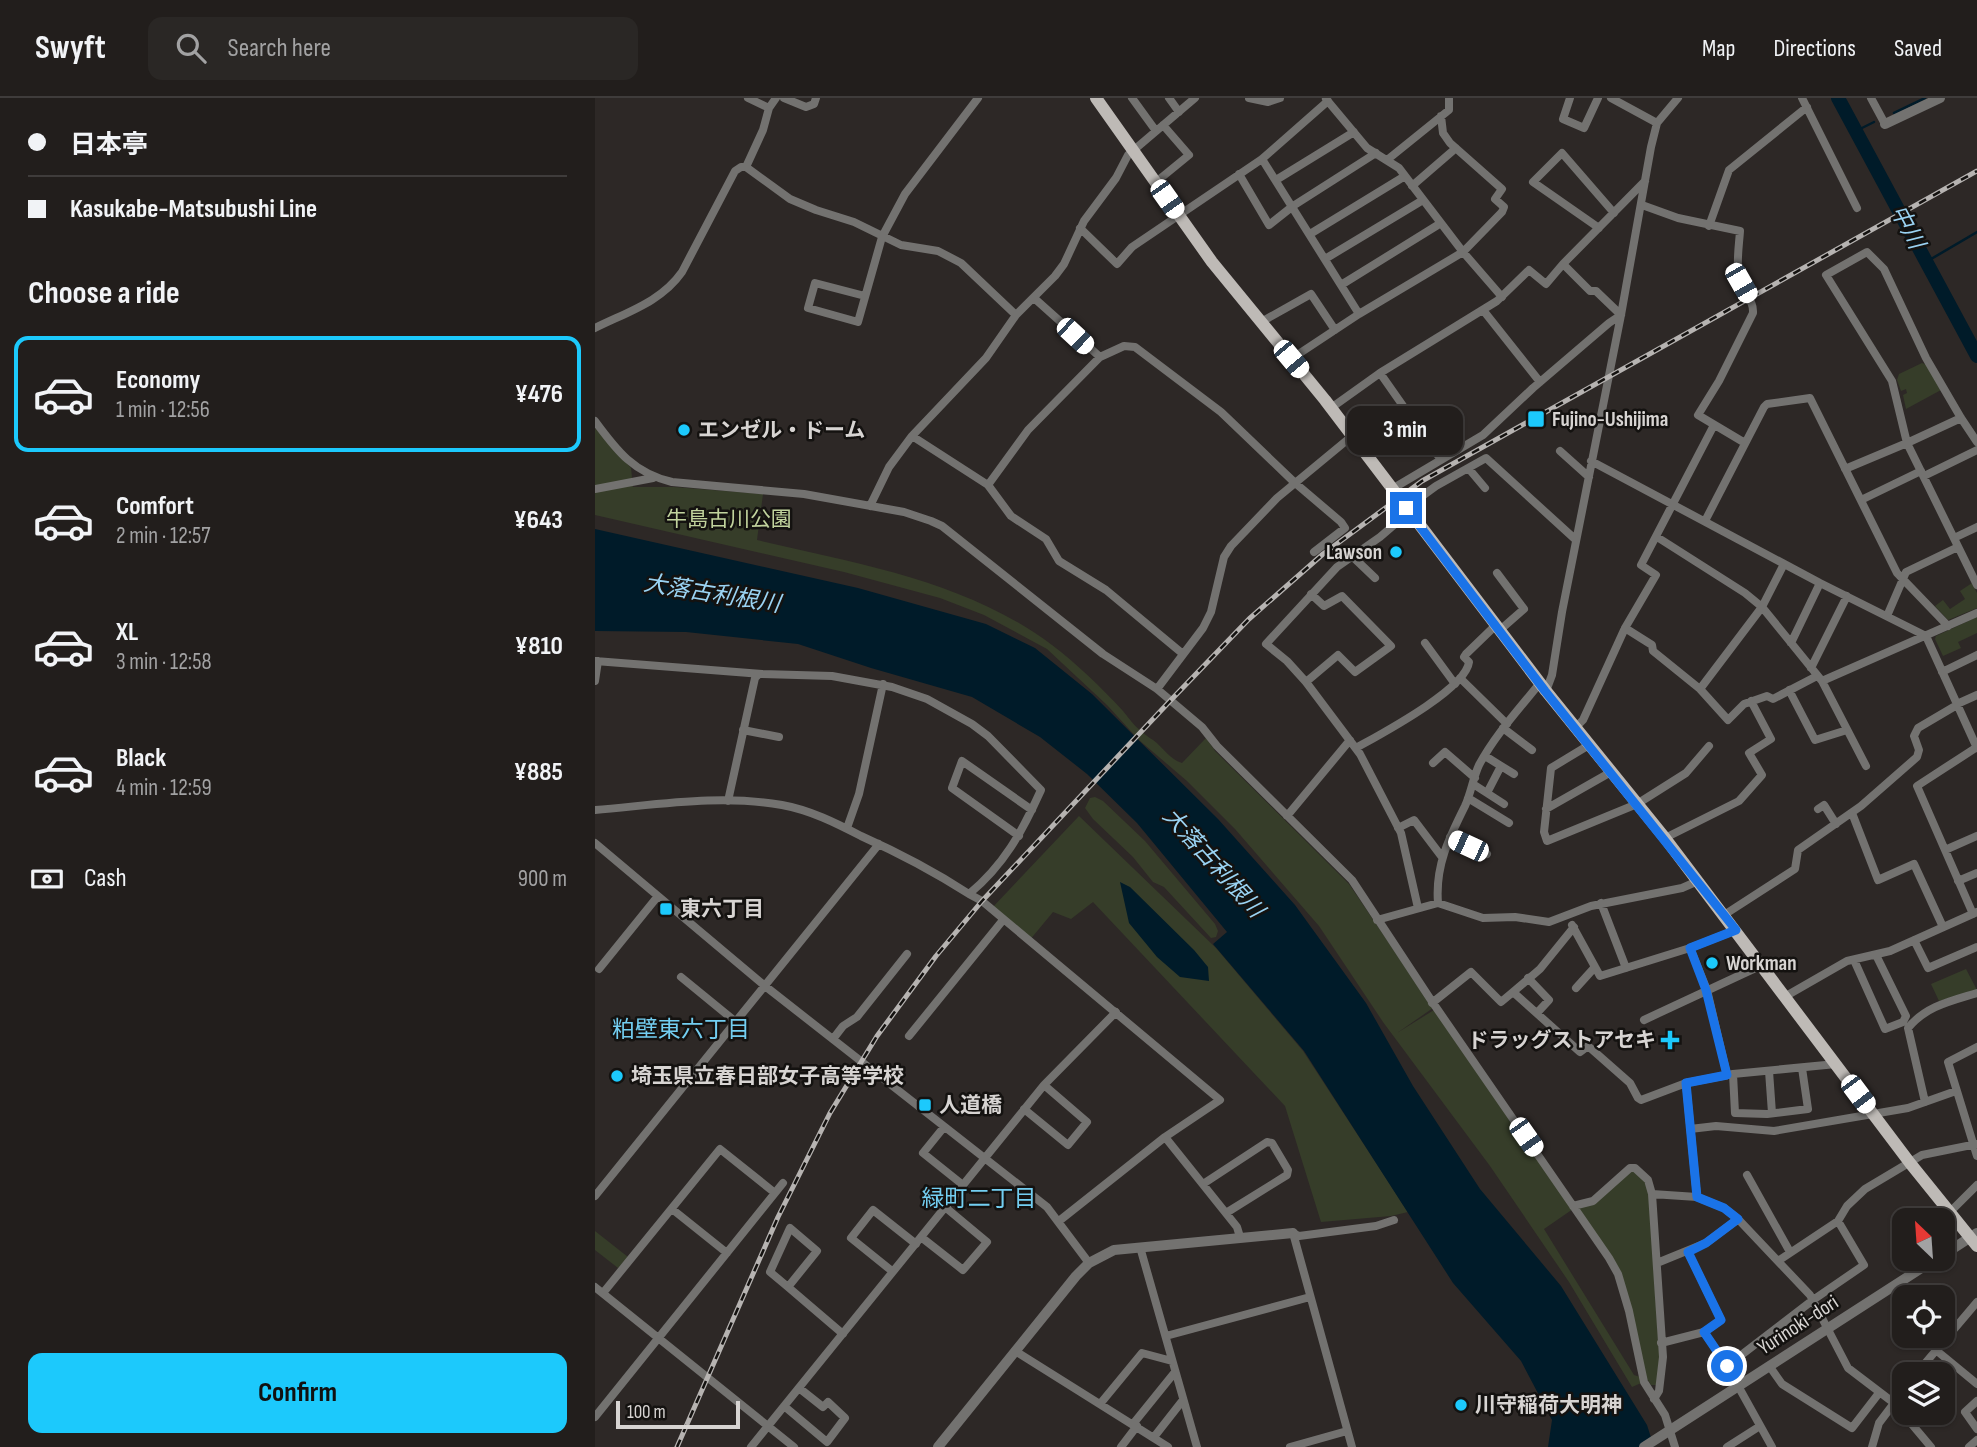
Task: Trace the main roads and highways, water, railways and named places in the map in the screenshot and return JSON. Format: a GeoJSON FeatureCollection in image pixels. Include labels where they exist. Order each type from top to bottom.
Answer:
{"type":"FeatureCollection","features":[{"type":"Feature","properties":{"kind":"main road"},"geometry":{"type":"LineString","coordinates":[[1096,98],[1178,215],[1331,408],[1575,728],[1665,838],[1910,1163],[1949,1213],[1975,1239]]}},
{"type":"Feature","properties":{"kind":"water","name":"大落古利根川"},"geometry":{"type":"Polygon","coordinates":[[[595,529],[858,588],[986,624],[1035,648],[1092,694],[1218,819],[1295,905],[1366,1003],[1413,1086],[1480,1189],[1561,1286],[1647,1425],[1654,1447],[1548,1447],[1552,1420],[1521,1361],[1453,1283],[1304,1051],[1213,944],[1227,932],[1137,823],[1087,774],[1040,737],[972,697],[798,644],[686,632],[595,631],[595,529]]]}},
{"type":"Feature","properties":{"kind":"water"},"geometry":{"type":"Polygon","coordinates":[[[1120,882],[1130,887],[1194,950],[1208,967],[1209,981],[1180,977],[1157,957],[1129,923],[1120,882]]]}},
{"type":"Feature","properties":{"kind":"waterway","name":"中川"},"geometry":{"type":"LineString","coordinates":[[1838,98],[1977,356]]}},
{"type":"Feature","properties":{"kind":"waterway"},"geometry":{"type":"LineString","coordinates":[[1894,113],[1925,98]]}},
{"type":"Feature","properties":{"kind":"waterway"},"geometry":{"type":"LineString","coordinates":[[1854,132],[1874,122]]}},
{"type":"Feature","properties":{"kind":"waterway"},"geometry":{"type":"LineString","coordinates":[[1926,262],[1977,232]]}},
{"type":"Feature","properties":{"kind":"railway"},"geometry":{"type":"LineString","coordinates":[[677,1447],[778,1217],[830,1113],[877,1036],[936,956],[982,901],[1249,619],[1323,554],[1422,481],[1977,171]]}},
{"type":"Feature","properties":{"kind":"place","name":"Fujino-Ushijima"},"geometry":{"type":"Point","coordinates":[1536,419]}},
{"type":"Feature","properties":{"kind":"place","name":"エンゼル・ドーム"},"geometry":{"type":"Point","coordinates":[684,430]}},
{"type":"Feature","properties":{"kind":"place","name":"Lawson"},"geometry":{"type":"Point","coordinates":[1396,552]}},
{"type":"Feature","properties":{"kind":"place","name":"東六丁目"},"geometry":{"type":"Point","coordinates":[666,909]}},
{"type":"Feature","properties":{"kind":"place","name":"Workman"},"geometry":{"type":"Point","coordinates":[1712,963]}},
{"type":"Feature","properties":{"kind":"place","name":"ドラッグストアセキ"},"geometry":{"type":"Point","coordinates":[1670,1040]}},
{"type":"Feature","properties":{"kind":"place","name":"埼玉県立春日部女子高等学校"},"geometry":{"type":"Point","coordinates":[617,1076]}},
{"type":"Feature","properties":{"kind":"place","name":"人道橋"},"geometry":{"type":"Point","coordinates":[925,1105]}},
{"type":"Feature","properties":{"kind":"place","name":"川守稲荷大明神"},"geometry":{"type":"Point","coordinates":[1461,1405]}},
{"type":"Feature","properties":{"kind":"district","name":"粕壁東六丁目"},"geometry":{"type":"Point","coordinates":[681,1030]}},
{"type":"Feature","properties":{"kind":"district","name":"緑町二丁目"},"geometry":{"type":"Point","coordinates":[979,1199]}},
{"type":"Feature","properties":{"kind":"park label","name":"牛島古川公園"},"geometry":{"type":"Point","coordinates":[729,519]}}]}
